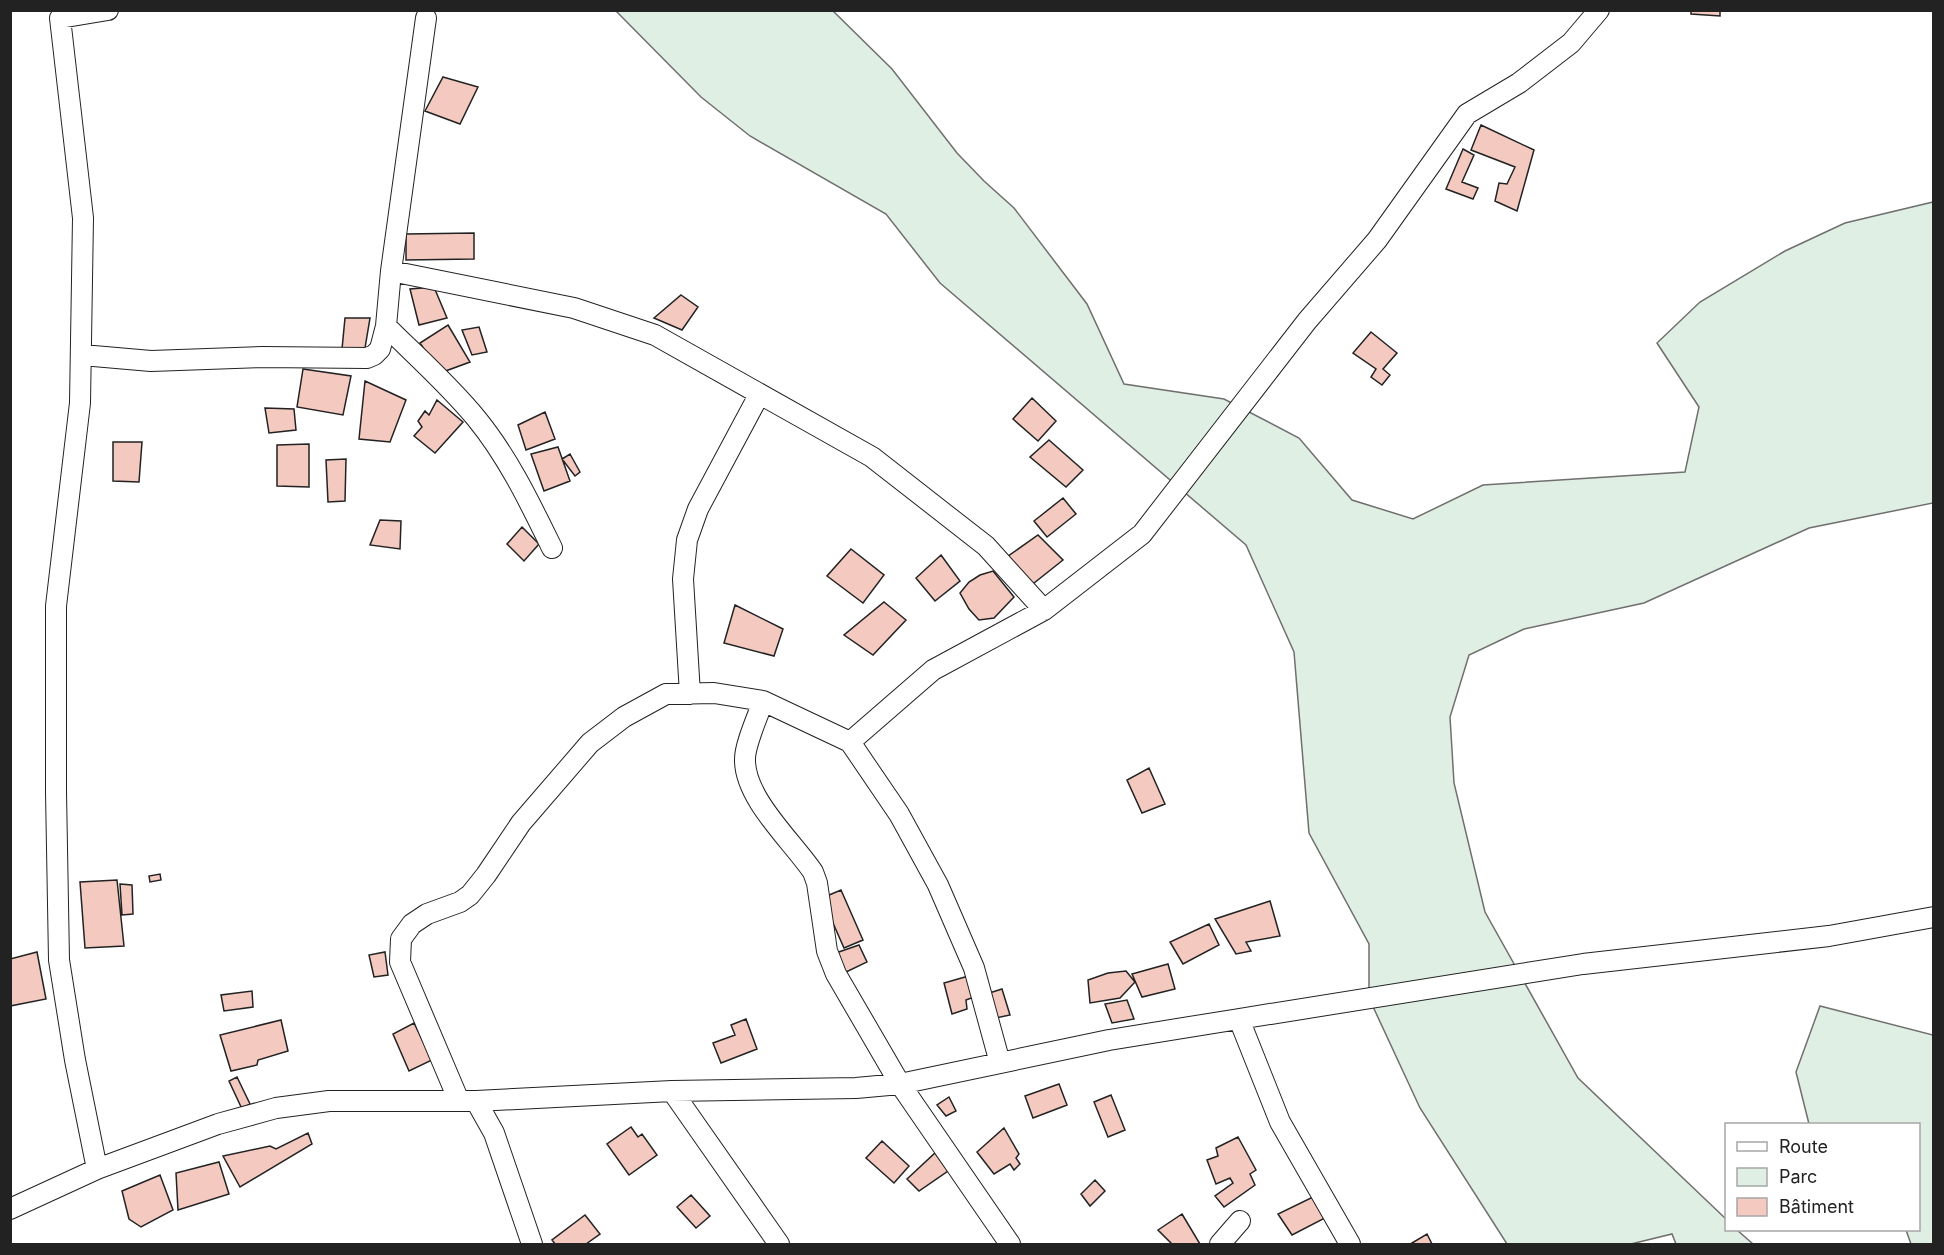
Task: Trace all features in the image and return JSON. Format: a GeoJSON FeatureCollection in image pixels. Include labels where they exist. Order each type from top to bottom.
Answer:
{"type":"FeatureCollection","features":[{"type":"Feature","properties":{"kind":"street"},"geometry":{"type":"LineString","coordinates":[[97,1169],[75,1060],[59,960],[56,606],[80,403],[83,218],[60,18],[108,10]]}},
{"type":"Feature","properties":{"kind":"street"},"geometry":{"type":"LineString","coordinates":[[850,742],[933,670],[1044,610],[1142,534],[1307,321],[1377,240],[1467,114],[1519,83],[1571,43],[1599,10]]}},
{"type":"Feature","properties":{"kind":"street"},"geometry":{"type":"LineString","coordinates":[[82,355],[151,361],[262,357],[367,358],[374,355],[380,349],[386,326],[391,271],[426,18]]}},
{"type":"Feature","properties":{"kind":"street"},"geometry":{"type":"LineString","coordinates":[[391,271],[574,308],[655,335],[872,457],[987,546],[1044,610]]}},
{"type":"Feature","properties":{"kind":"street"},"geometry":{"type":"LineString","coordinates":[[386,326],[476,418],[513,472],[552,548]]}},
{"type":"Feature","properties":{"kind":"street"},"geometry":{"type":"LineString","coordinates":[[690,694],[683,579],[687,540],[698,509],[759,395]]}},
{"type":"Feature","properties":{"kind":"street"},"geometry":{"type":"LineString","coordinates":[[532,1245],[494,1133],[468,1101],[400,962],[401,939],[412,924],[427,914],[460,902],[470,895],[520,823],[590,743],[624,717],[666,694],[714,693],[763,701],[850,742],[899,814],[938,885],[974,968],[1000,1063]]}},
{"type":"Feature","properties":{"kind":"street"},"geometry":{"type":"LineString","coordinates":[[763,701],[745,756],[751,786],[765,809],[813,872],[817,883],[827,951],[837,974],[900,1084],[1010,1245]]}},
{"type":"Feature","properties":{"kind":"street"},"geometry":{"type":"LineString","coordinates":[[10,1209],[97,1169],[219,1124],[276,1108],[329,1101],[468,1101],[672,1091],[856,1088],[900,1084],[1108,1040],[1583,964],[1829,936],[1934,917]]}},
{"type":"Feature","properties":{"kind":"street"},"geometry":{"type":"LineString","coordinates":[[1239,1019],[1280,1122],[1350,1245]]}},
{"type":"Feature","properties":{"kind":"street"},"geometry":{"type":"LineString","coordinates":[[672,1091],[779,1245]]}},
{"type":"Feature","properties":{"kind":"street"},"geometry":{"type":"LineString","coordinates":[[1220,1245],[1240,1221]]}},
{"type":"Feature","properties":{"kind":"green space"},"geometry":{"type":"Polygon","coordinates":[[[616,11],[833,11],[892,69],[957,153],[1014,208],[1087,304],[1124,384],[1224,399],[1299,438],[1352,500],[1413,519],[1483,485],[1685,472],[1699,407],[1657,343],[1700,302],[1785,251],[1845,223],[1933,202],[1933,503],[1809,528],[1644,603],[1524,629],[1469,655],[1450,717],[1454,783],[1485,912],[1578,1078],[1725,1218],[1725,1231],[1738,1231],[1753,1244],[1676,1244],[1672,1234],[1631,1244],[1507,1244],[1420,1108],[1369,998],[1369,944],[1309,833],[1294,652],[1246,545],[940,283],[886,214],[750,136],[701,97],[616,11]]]}},
{"type":"Feature","properties":{"kind":"green space"},"geometry":{"type":"Polygon","coordinates":[[[1820,1006],[1933,1035],[1933,1244],[1911,1244],[1906,1231],[1920,1231],[1920,1123],[1809,1123],[1796,1072],[1820,1006]]]}},
{"type":"Feature","properties":{"kind":"building"},"geometry":{"type":"Polygon","coordinates":[[[1691,10],[1720,10],[1720,16],[1691,14],[1691,10]]]}},
{"type":"Feature","properties":{"kind":"building"},"geometry":{"type":"Polygon","coordinates":[[[443,77],[478,87],[460,124],[425,111],[443,77]]]}},
{"type":"Feature","properties":{"kind":"building"},"geometry":{"type":"Polygon","coordinates":[[[1481,125],[1534,150],[1517,211],[1495,201],[1499,183],[1507,184],[1515,167],[1471,150],[1481,125]]]}},
{"type":"Feature","properties":{"kind":"building"},"geometry":{"type":"Polygon","coordinates":[[[1463,149],[1474,155],[1462,182],[1478,188],[1473,199],[1446,189],[1463,149]]]}},
{"type":"Feature","properties":{"kind":"building"},"geometry":{"type":"Polygon","coordinates":[[[474,233],[474,259],[406,260],[406,234],[474,233]]]}},
{"type":"Feature","properties":{"kind":"building"},"geometry":{"type":"Polygon","coordinates":[[[434,287],[447,318],[419,325],[410,289],[434,287]]]}},
{"type":"Feature","properties":{"kind":"building"},"geometry":{"type":"Polygon","coordinates":[[[681,295],[698,307],[682,330],[654,318],[681,295]]]}},
{"type":"Feature","properties":{"kind":"building"},"geometry":{"type":"Polygon","coordinates":[[[345,318],[370,318],[365,348],[342,349],[345,318]]]}},
{"type":"Feature","properties":{"kind":"building"},"geometry":{"type":"Polygon","coordinates":[[[448,325],[470,362],[440,373],[420,343],[448,325]]]}},
{"type":"Feature","properties":{"kind":"building"},"geometry":{"type":"Polygon","coordinates":[[[479,327],[487,352],[472,355],[462,330],[479,327]]]}},
{"type":"Feature","properties":{"kind":"building"},"geometry":{"type":"Polygon","coordinates":[[[1371,332],[1397,353],[1383,369],[1390,375],[1382,385],[1371,377],[1376,369],[1353,353],[1371,332]]]}},
{"type":"Feature","properties":{"kind":"building"},"geometry":{"type":"Polygon","coordinates":[[[303,369],[351,376],[343,415],[297,407],[303,369]]]}},
{"type":"Feature","properties":{"kind":"building"},"geometry":{"type":"Polygon","coordinates":[[[365,381],[406,400],[390,442],[359,439],[365,381]]]}},
{"type":"Feature","properties":{"kind":"building"},"geometry":{"type":"Polygon","coordinates":[[[1032,398],[1056,421],[1038,441],[1013,419],[1032,398]]]}},
{"type":"Feature","properties":{"kind":"building"},"geometry":{"type":"Polygon","coordinates":[[[437,400],[463,422],[435,453],[414,436],[422,427],[418,421],[425,411],[429,415],[437,400]]]}},
{"type":"Feature","properties":{"kind":"building"},"geometry":{"type":"Polygon","coordinates":[[[265,408],[294,409],[296,430],[269,433],[265,408]]]}},
{"type":"Feature","properties":{"kind":"building"},"geometry":{"type":"Polygon","coordinates":[[[545,412],[555,439],[526,450],[518,425],[545,412]]]}},
{"type":"Feature","properties":{"kind":"building"},"geometry":{"type":"Polygon","coordinates":[[[1049,440],[1083,470],[1066,487],[1030,457],[1049,440]]]}},
{"type":"Feature","properties":{"kind":"building"},"geometry":{"type":"Polygon","coordinates":[[[113,442],[142,442],[139,482],[113,481],[113,442]]]}},
{"type":"Feature","properties":{"kind":"building"},"geometry":{"type":"Polygon","coordinates":[[[309,444],[309,487],[277,486],[277,445],[309,444]]]}},
{"type":"Feature","properties":{"kind":"building"},"geometry":{"type":"Polygon","coordinates":[[[558,447],[570,481],[544,491],[531,454],[558,447]]]}},
{"type":"Feature","properties":{"kind":"building"},"geometry":{"type":"Polygon","coordinates":[[[570,454],[580,472],[575,476],[562,459],[570,454]]]}},
{"type":"Feature","properties":{"kind":"building"},"geometry":{"type":"Polygon","coordinates":[[[346,459],[345,501],[328,502],[326,460],[346,459]]]}},
{"type":"Feature","properties":{"kind":"building"},"geometry":{"type":"Polygon","coordinates":[[[1063,498],[1076,514],[1047,537],[1034,521],[1063,498]]]}},
{"type":"Feature","properties":{"kind":"building"},"geometry":{"type":"Polygon","coordinates":[[[380,520],[401,521],[400,549],[370,545],[380,520]]]}},
{"type":"Feature","properties":{"kind":"building"},"geometry":{"type":"Polygon","coordinates":[[[522,527],[539,544],[524,561],[507,544],[522,527]]]}},
{"type":"Feature","properties":{"kind":"building"},"geometry":{"type":"Polygon","coordinates":[[[1038,535],[1063,560],[1029,587],[1004,559],[1038,535]]]}},
{"type":"Feature","properties":{"kind":"building"},"geometry":{"type":"Polygon","coordinates":[[[851,549],[884,575],[863,603],[827,576],[851,549]]]}},
{"type":"Feature","properties":{"kind":"building"},"geometry":{"type":"Polygon","coordinates":[[[941,555],[960,581],[935,601],[916,578],[941,555]]]}},
{"type":"Feature","properties":{"kind":"building"},"geometry":{"type":"Polygon","coordinates":[[[993,571],[1014,597],[994,618],[979,620],[969,609],[960,593],[969,582],[993,571]]]}},
{"type":"Feature","properties":{"kind":"building"},"geometry":{"type":"Polygon","coordinates":[[[884,602],[906,620],[873,655],[844,635],[884,602]]]}},
{"type":"Feature","properties":{"kind":"building"},"geometry":{"type":"Polygon","coordinates":[[[735,605],[783,629],[774,656],[724,643],[735,605]]]}},
{"type":"Feature","properties":{"kind":"building"},"geometry":{"type":"Polygon","coordinates":[[[1149,768],[1165,804],[1142,813],[1127,780],[1149,768]]]}},
{"type":"Feature","properties":{"kind":"building"},"geometry":{"type":"Polygon","coordinates":[[[160,874],[161,880],[150,882],[149,876],[160,874]]]}},
{"type":"Feature","properties":{"kind":"building"},"geometry":{"type":"Polygon","coordinates":[[[117,880],[124,946],[85,948],[80,882],[117,880]]]}},
{"type":"Feature","properties":{"kind":"building"},"geometry":{"type":"Polygon","coordinates":[[[120,884],[132,885],[133,914],[122,915],[120,884]]]}},
{"type":"Feature","properties":{"kind":"building"},"geometry":{"type":"Polygon","coordinates":[[[841,890],[863,940],[844,948],[822,898],[841,890]]]}},
{"type":"Feature","properties":{"kind":"building"},"geometry":{"type":"Polygon","coordinates":[[[1270,901],[1280,936],[1246,942],[1251,951],[1236,954],[1215,919],[1270,901]]]}},
{"type":"Feature","properties":{"kind":"building"},"geometry":{"type":"Polygon","coordinates":[[[1209,924],[1219,945],[1183,964],[1170,942],[1209,924]]]}},
{"type":"Feature","properties":{"kind":"building"},"geometry":{"type":"Polygon","coordinates":[[[859,945],[867,962],[842,974],[833,954],[859,945]]]}},
{"type":"Feature","properties":{"kind":"building"},"geometry":{"type":"Polygon","coordinates":[[[37,952],[46,999],[10,1006],[10,959],[37,952]]]}},
{"type":"Feature","properties":{"kind":"building"},"geometry":{"type":"Polygon","coordinates":[[[385,952],[388,975],[374,977],[369,955],[385,952]]]}},
{"type":"Feature","properties":{"kind":"building"},"geometry":{"type":"Polygon","coordinates":[[[1168,964],[1175,989],[1142,997],[1132,974],[1168,964]]]}},
{"type":"Feature","properties":{"kind":"building"},"geometry":{"type":"Polygon","coordinates":[[[1126,971],[1135,982],[1120,998],[1090,1003],[1088,980],[1108,973],[1126,971]]]}},
{"type":"Feature","properties":{"kind":"building"},"geometry":{"type":"Polygon","coordinates":[[[972,975],[979,995],[966,1000],[967,1009],[952,1014],[944,983],[972,975]]]}},
{"type":"Feature","properties":{"kind":"building"},"geometry":{"type":"Polygon","coordinates":[[[1002,989],[1010,1015],[991,1019],[983,995],[1002,989]]]}},
{"type":"Feature","properties":{"kind":"building"},"geometry":{"type":"Polygon","coordinates":[[[252,991],[253,1007],[224,1011],[221,995],[252,991]]]}},
{"type":"Feature","properties":{"kind":"building"},"geometry":{"type":"Polygon","coordinates":[[[1127,1000],[1134,1019],[1112,1023],[1105,1004],[1127,1000]]]}},
{"type":"Feature","properties":{"kind":"building"},"geometry":{"type":"Polygon","coordinates":[[[746,1019],[757,1049],[721,1063],[713,1043],[735,1035],[731,1025],[746,1019]]]}},
{"type":"Feature","properties":{"kind":"building"},"geometry":{"type":"Polygon","coordinates":[[[281,1020],[288,1051],[258,1060],[257,1065],[231,1071],[220,1035],[281,1020]]]}},
{"type":"Feature","properties":{"kind":"building"},"geometry":{"type":"Polygon","coordinates":[[[414,1023],[432,1060],[409,1071],[393,1034],[414,1023]]]}},
{"type":"Feature","properties":{"kind":"building"},"geometry":{"type":"Polygon","coordinates":[[[237,1077],[250,1104],[242,1109],[229,1081],[237,1077]]]}},
{"type":"Feature","properties":{"kind":"building"},"geometry":{"type":"Polygon","coordinates":[[[1059,1084],[1067,1105],[1033,1118],[1025,1096],[1059,1084]]]}},
{"type":"Feature","properties":{"kind":"building"},"geometry":{"type":"Polygon","coordinates":[[[1111,1095],[1125,1130],[1108,1137],[1094,1102],[1111,1095]]]}},
{"type":"Feature","properties":{"kind":"building"},"geometry":{"type":"Polygon","coordinates":[[[949,1097],[956,1111],[946,1116],[937,1105],[949,1097]]]}},
{"type":"Feature","properties":{"kind":"building"},"geometry":{"type":"Polygon","coordinates":[[[631,1127],[638,1137],[642,1134],[657,1155],[629,1175],[607,1144],[631,1127]]]}},
{"type":"Feature","properties":{"kind":"building"},"geometry":{"type":"Polygon","coordinates":[[[1004,1128],[1019,1154],[1016,1158],[1020,1164],[1014,1170],[1010,1164],[994,1174],[977,1152],[1004,1128]]]}},
{"type":"Feature","properties":{"kind":"building"},"geometry":{"type":"Polygon","coordinates":[[[308,1133],[312,1144],[240,1187],[223,1156],[270,1146],[276,1149],[308,1133]]]}},
{"type":"Feature","properties":{"kind":"building"},"geometry":{"type":"Polygon","coordinates":[[[1238,1137],[1256,1170],[1250,1174],[1255,1185],[1224,1207],[1215,1196],[1233,1183],[1230,1178],[1216,1184],[1207,1160],[1218,1156],[1216,1148],[1238,1137]]]}},
{"type":"Feature","properties":{"kind":"building"},"geometry":{"type":"Polygon","coordinates":[[[882,1141],[909,1166],[894,1183],[866,1158],[882,1141]]]}},
{"type":"Feature","properties":{"kind":"building"},"geometry":{"type":"Polygon","coordinates":[[[935,1153],[948,1171],[919,1191],[907,1179],[935,1153]]]}},
{"type":"Feature","properties":{"kind":"building"},"geometry":{"type":"Polygon","coordinates":[[[219,1162],[229,1194],[178,1210],[176,1173],[219,1162]]]}},
{"type":"Feature","properties":{"kind":"building"},"geometry":{"type":"Polygon","coordinates":[[[160,1175],[173,1210],[141,1227],[129,1219],[122,1191],[160,1175]]]}},
{"type":"Feature","properties":{"kind":"building"},"geometry":{"type":"Polygon","coordinates":[[[1095,1180],[1105,1191],[1090,1206],[1081,1194],[1095,1180]]]}},
{"type":"Feature","properties":{"kind":"building"},"geometry":{"type":"Polygon","coordinates":[[[691,1195],[710,1216],[696,1228],[677,1207],[691,1195]]]}},
{"type":"Feature","properties":{"kind":"building"},"geometry":{"type":"Polygon","coordinates":[[[1315,1196],[1325,1218],[1292,1235],[1278,1214],[1315,1196]]]}},
{"type":"Feature","properties":{"kind":"building"},"geometry":{"type":"Polygon","coordinates":[[[1182,1214],[1200,1244],[1172,1244],[1158,1230],[1182,1214]]]}},
{"type":"Feature","properties":{"kind":"building"},"geometry":{"type":"Polygon","coordinates":[[[585,1215],[600,1234],[586,1244],[555,1244],[552,1240],[585,1215]]]}},
{"type":"Feature","properties":{"kind":"building"},"geometry":{"type":"Polygon","coordinates":[[[1427,1234],[1432,1244],[1412,1243],[1427,1234]]]}}]}
